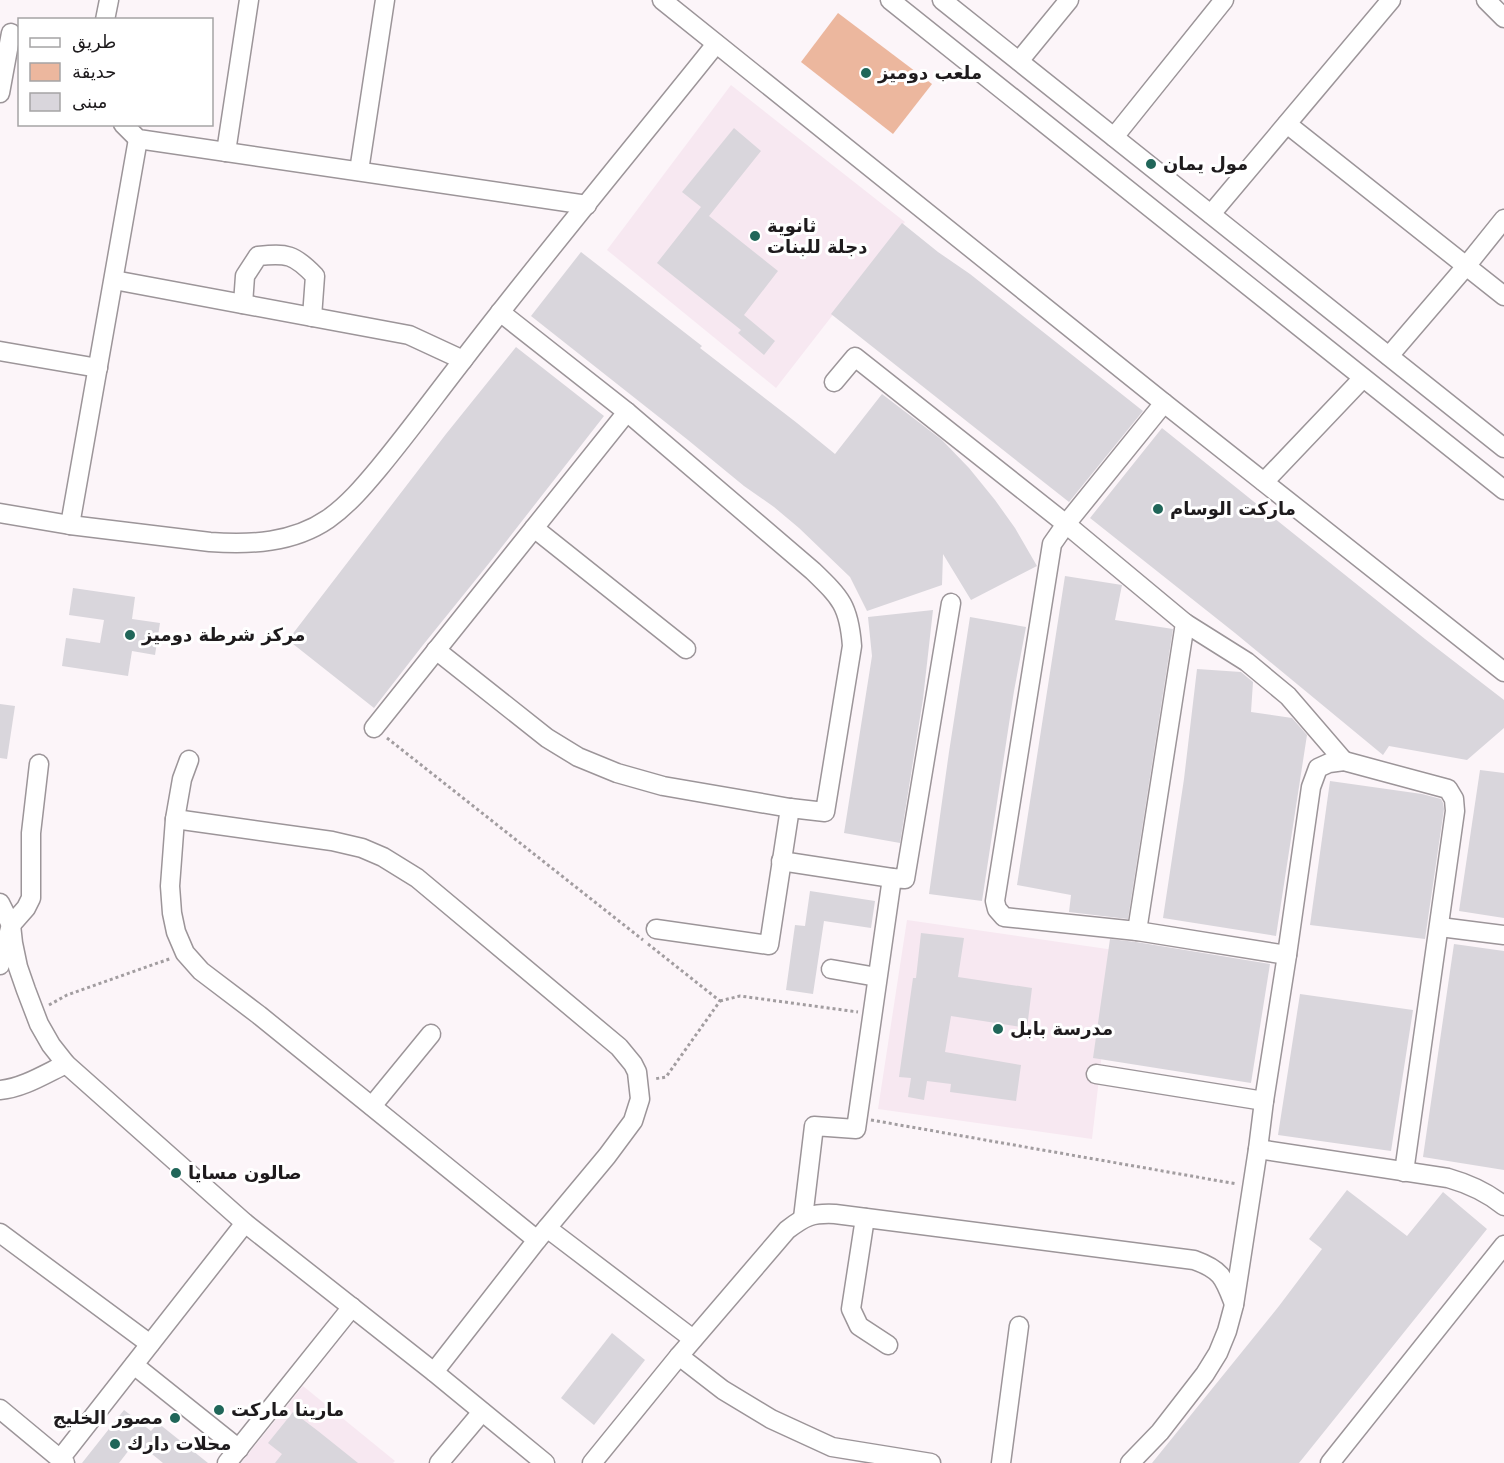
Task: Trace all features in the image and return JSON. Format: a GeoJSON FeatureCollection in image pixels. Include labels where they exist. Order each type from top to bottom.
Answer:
{"type":"FeatureCollection","features":[{"type":"Feature","properties":{"kind":"street"},"geometry":{"type":"LineString","coordinates":[[105,18],[109,0]]}},
{"type":"Feature","properties":{"kind":"street"},"geometry":{"type":"LineString","coordinates":[[226,152],[249,0]]}},
{"type":"Feature","properties":{"kind":"street"},"geometry":{"type":"LineString","coordinates":[[359,171],[385,0]]}},
{"type":"Feature","properties":{"kind":"street"},"geometry":{"type":"LineString","coordinates":[[662,0],[1164,403],[1504,672]]}},
{"type":"Feature","properties":{"kind":"street"},"geometry":{"type":"LineString","coordinates":[[890,0],[1504,490]]}},
{"type":"Feature","properties":{"kind":"street"},"geometry":{"type":"LineString","coordinates":[[942,0],[1504,448]]}},
{"type":"Feature","properties":{"kind":"street"},"geometry":{"type":"LineString","coordinates":[[1019,61],[1069,0]]}},
{"type":"Feature","properties":{"kind":"street"},"geometry":{"type":"LineString","coordinates":[[1114,137],[1224,0]]}},
{"type":"Feature","properties":{"kind":"street"},"geometry":{"type":"LineString","coordinates":[[1210,214],[1391,0]]}},
{"type":"Feature","properties":{"kind":"street"},"geometry":{"type":"LineString","coordinates":[[1486,0],[1504,18]]}},
{"type":"Feature","properties":{"kind":"street"},"geometry":{"type":"LineString","coordinates":[[0,93],[10,33]]}},
{"type":"Feature","properties":{"kind":"street"},"geometry":{"type":"LineString","coordinates":[[0,513],[70,525],[231,543],[267,542],[281,539],[328,519],[364,485],[389,455],[500,312],[716,44]]}},
{"type":"Feature","properties":{"kind":"street"},"geometry":{"type":"LineString","coordinates":[[1287,124],[1504,296]]}},
{"type":"Feature","properties":{"kind":"street"},"geometry":{"type":"LineString","coordinates":[[125,126],[138,139],[587,205]]}},
{"type":"Feature","properties":{"kind":"street"},"geometry":{"type":"LineString","coordinates":[[70,525],[138,139]]}},
{"type":"Feature","properties":{"kind":"street"},"geometry":{"type":"LineString","coordinates":[[1389,356],[1467,266],[1504,219]]}},
{"type":"Feature","properties":{"kind":"street"},"geometry":{"type":"LineString","coordinates":[[1217,261],[1238,236]]}},
{"type":"Feature","properties":{"kind":"street"},"geometry":{"type":"LineString","coordinates":[[243,304],[244,276],[258,256],[281,253],[302,262],[315,276],[312,317]]}},
{"type":"Feature","properties":{"kind":"street"},"geometry":{"type":"LineString","coordinates":[[114,280],[409,335],[463,360]]}},
{"type":"Feature","properties":{"kind":"street"},"geometry":{"type":"LineString","coordinates":[[436,650],[547,738],[578,757],[616,773],[663,786],[825,812],[852,646],[850,623],[843,604],[830,587],[813,571],[627,412],[500,312]]}},
{"type":"Feature","properties":{"kind":"street"},"geometry":{"type":"LineString","coordinates":[[0,351],[98,368]]}},
{"type":"Feature","properties":{"kind":"street"},"geometry":{"type":"LineString","coordinates":[[834,382],[855,357],[1066,524],[1185,623],[1246,662],[1288,696],[1344,761]]}},
{"type":"Feature","properties":{"kind":"street"},"geometry":{"type":"LineString","coordinates":[[1264,482],[1364,378]]}},
{"type":"Feature","properties":{"kind":"street"},"geometry":{"type":"LineString","coordinates":[[1164,403],[1052,544],[995,902],[997,909],[1004,917],[1137,932],[1287,955]]}},
{"type":"Feature","properties":{"kind":"street"},"geometry":{"type":"LineString","coordinates":[[374,728],[627,412]]}},
{"type":"Feature","properties":{"kind":"street"},"geometry":{"type":"LineString","coordinates":[[534,528],[686,649]]}},
{"type":"Feature","properties":{"kind":"street"},"geometry":{"type":"LineString","coordinates":[[781,861],[905,879],[951,603]]}},
{"type":"Feature","properties":{"kind":"street"},"geometry":{"type":"LineString","coordinates":[[1137,932],[1185,623]]}},
{"type":"Feature","properties":{"kind":"street"},"geometry":{"type":"LineString","coordinates":[[189,760],[182,779],[170,886],[176,932],[185,953],[201,971],[372,1106],[542,1234],[693,1339]]}},
{"type":"Feature","properties":{"kind":"street"},"geometry":{"type":"LineString","coordinates":[[1130,1463],[1160,1432],[1205,1374],[1218,1353],[1227,1331],[1234,1305],[1311,787],[1318,768],[1344,761],[1448,789],[1454,799],[1455,811],[1440,927],[1404,1172]]}},
{"type":"Feature","properties":{"kind":"street"},"geometry":{"type":"LineString","coordinates":[[1,958],[11,925],[26,908],[31,898],[31,833],[39,764]]}},
{"type":"Feature","properties":{"kind":"street"},"geometry":{"type":"LineString","coordinates":[[656,929],[769,945],[790,808]]}},
{"type":"Feature","properties":{"kind":"street"},"geometry":{"type":"LineString","coordinates":[[176,819],[332,841],[362,848],[383,857],[417,878],[619,1047],[637,1072],[640,1099],[633,1120],[607,1156],[542,1234],[434,1372]]}},
{"type":"Feature","properties":{"kind":"street"},"geometry":{"type":"LineString","coordinates":[[803,1218],[814,1126],[856,1128],[892,878]]}},
{"type":"Feature","properties":{"kind":"street"},"geometry":{"type":"LineString","coordinates":[[0,903],[11,925],[18,967],[34,1013],[45,1035],[66,1064],[245,1223],[545,1463]]}},
{"type":"Feature","properties":{"kind":"street"},"geometry":{"type":"LineString","coordinates":[[1440,927],[1504,935]]}},
{"type":"Feature","properties":{"kind":"street"},"geometry":{"type":"LineString","coordinates":[[831,969],[878,977]]}},
{"type":"Feature","properties":{"kind":"street"},"geometry":{"type":"LineString","coordinates":[[372,1106],[431,1034]]}},
{"type":"Feature","properties":{"kind":"street"},"geometry":{"type":"LineString","coordinates":[[0,1090],[18,1086],[66,1064]]}},
{"type":"Feature","properties":{"kind":"street"},"geometry":{"type":"LineString","coordinates":[[1096,1074],[1264,1101]]}},
{"type":"Feature","properties":{"kind":"street"},"geometry":{"type":"LineString","coordinates":[[1258,1149],[1448,1178],[1486,1192],[1504,1206]]}},
{"type":"Feature","properties":{"kind":"street"},"geometry":{"type":"LineString","coordinates":[[592,1463],[693,1339],[787,1230],[803,1218],[819,1213],[1194,1260],[1205,1264],[1221,1276],[1234,1305]]}},
{"type":"Feature","properties":{"kind":"street"},"geometry":{"type":"LineString","coordinates":[[866,1218],[851,1309],[859,1326],[888,1345]]}},
{"type":"Feature","properties":{"kind":"street"},"geometry":{"type":"LineString","coordinates":[[0,1409],[63,1461],[150,1344],[245,1223]]}},
{"type":"Feature","properties":{"kind":"street"},"geometry":{"type":"LineString","coordinates":[[0,1233],[150,1344]]}},
{"type":"Feature","properties":{"kind":"street"},"geometry":{"type":"LineString","coordinates":[[1330,1463],[1504,1245]]}},
{"type":"Feature","properties":{"kind":"street"},"geometry":{"type":"LineString","coordinates":[[227,1463],[352,1307]]}},
{"type":"Feature","properties":{"kind":"street"},"geometry":{"type":"LineString","coordinates":[[1001,1463],[1019,1326]]}},
{"type":"Feature","properties":{"kind":"street"},"geometry":{"type":"LineString","coordinates":[[679,1356],[723,1390],[829,1455],[931,1463]]}},
{"type":"Feature","properties":{"kind":"street"},"geometry":{"type":"LineString","coordinates":[[134,1365],[239,1449]]}},
{"type":"Feature","properties":{"kind":"street"},"geometry":{"type":"LineString","coordinates":[[438,1463],[482,1412]]}},
{"type":"Feature","properties":{"kind":"path"},"geometry":{"type":"LineString","coordinates":[[374,728],[720,1000]]}},
{"type":"Feature","properties":{"kind":"path"},"geometry":{"type":"LineString","coordinates":[[34,1013],[67,995],[185,953]]}},
{"type":"Feature","properties":{"kind":"path"},"geometry":{"type":"LineString","coordinates":[[639,1081],[666,1077],[720,1000],[740,996],[872,1014]]}},
{"type":"Feature","properties":{"kind":"path"},"geometry":{"type":"LineString","coordinates":[[858,1118],[1252,1186]]}},
{"type":"Feature","properties":{"kind":"shaded area","name":"ثانوية دجلة للبنات"},"geometry":{"type":"Polygon","coordinates":[[[731,85],[905,222],[776,388],[607,250],[731,85]]]}},
{"type":"Feature","properties":{"kind":"shaded area","name":"مدرسة بابل"},"geometry":{"type":"Polygon","coordinates":[[[907,920],[1114,950],[1092,1139],[878,1109],[907,920]]]}},
{"type":"Feature","properties":{"kind":"shaded area"},"geometry":{"type":"Polygon","coordinates":[[[303,1386],[395,1461],[393,1463],[241,1463],[303,1386]]]}},
{"type":"Feature","properties":{"kind":"green space","name":"ملعب دوميز"},"geometry":{"type":"Polygon","coordinates":[[[838,13],[932,84],[893,134],[801,62],[838,13]]]}},
{"type":"Feature","properties":{"kind":"building"},"geometry":{"type":"Polygon","coordinates":[[[734,128],[761,151],[709,216],[778,271],[744,315],[775,341],[764,355],[738,333],[741,330],[657,263],[701,207],[682,192],[734,128]]]}},
{"type":"Feature","properties":{"kind":"building"},"geometry":{"type":"Polygon","coordinates":[[[902,223],[1143,411],[1069,502],[831,314],[902,223]]]}},
{"type":"Feature","properties":{"kind":"building"},"geometry":{"type":"Polygon","coordinates":[[[581,252],[835,454],[882,394],[942,440],[969,468],[1015,528],[1037,566],[971,600],[943,554],[942,585],[867,611],[850,577],[799,528],[531,316],[581,252]]]}},
{"type":"Feature","properties":{"kind":"building"},"geometry":{"type":"Polygon","coordinates":[[[516,347],[604,416],[374,708],[288,640],[446,434],[516,347]]]}},
{"type":"Feature","properties":{"kind":"building"},"geometry":{"type":"Polygon","coordinates":[[[1162,428],[1504,700],[1504,728],[1467,760],[1389,746],[1383,755],[1090,518],[1162,428]]]}},
{"type":"Feature","properties":{"kind":"building"},"geometry":{"type":"Polygon","coordinates":[[[1065,576],[1122,585],[1115,620],[1173,629],[1128,919],[1069,912],[1071,895],[1017,885],[1065,576]]]}},
{"type":"Feature","properties":{"kind":"building","name":"مركز شرطة دوميز"},"geometry":{"type":"Polygon","coordinates":[[[73,588],[135,597],[132,619],[160,623],[155,655],[132,651],[128,676],[62,666],[66,638],[100,643],[104,620],[69,615],[73,588]]]}},
{"type":"Feature","properties":{"kind":"building"},"geometry":{"type":"Polygon","coordinates":[[[933,610],[923,699],[900,843],[844,833],[872,656],[868,617],[933,610]]]}},
{"type":"Feature","properties":{"kind":"building"},"geometry":{"type":"Polygon","coordinates":[[[970,617],[1026,627],[982,901],[929,894],[970,617]]]}},
{"type":"Feature","properties":{"kind":"building"},"geometry":{"type":"Polygon","coordinates":[[[1197,669],[1241,672],[1253,682],[1251,712],[1292,718],[1307,735],[1276,936],[1163,918],[1184,779],[1197,669]]]}},
{"type":"Feature","properties":{"kind":"building"},"geometry":{"type":"Polygon","coordinates":[[[0,704],[15,706],[7,759],[0,758],[0,704]]]}},
{"type":"Feature","properties":{"kind":"building"},"geometry":{"type":"Polygon","coordinates":[[[1480,770],[1504,773],[1504,918],[1459,911],[1480,770]]]}},
{"type":"Feature","properties":{"kind":"building"},"geometry":{"type":"Polygon","coordinates":[[[1330,781],[1422,794],[1441,799],[1444,809],[1425,939],[1310,925],[1330,781]]]}},
{"type":"Feature","properties":{"kind":"building"},"geometry":{"type":"Polygon","coordinates":[[[810,891],[875,901],[871,928],[824,921],[813,994],[786,990],[795,925],[805,926],[810,891]]]}},
{"type":"Feature","properties":{"kind":"building"},"geometry":{"type":"Polygon","coordinates":[[[921,933],[964,938],[958,977],[1032,988],[1027,1028],[951,1016],[945,1052],[1021,1065],[1016,1101],[950,1092],[951,1084],[927,1081],[924,1100],[908,1097],[911,1078],[899,1077],[913,978],[916,978],[921,933]]]}},
{"type":"Feature","properties":{"kind":"building"},"geometry":{"type":"Polygon","coordinates":[[[1110,939],[1270,964],[1251,1083],[1093,1058],[1110,939]]]}},
{"type":"Feature","properties":{"kind":"building"},"geometry":{"type":"Polygon","coordinates":[[[1454,944],[1504,951],[1504,1170],[1423,1157],[1454,944]]]}},
{"type":"Feature","properties":{"kind":"building"},"geometry":{"type":"Polygon","coordinates":[[[1300,994],[1413,1010],[1391,1151],[1278,1135],[1300,994]]]}},
{"type":"Feature","properties":{"kind":"building"},"geometry":{"type":"Polygon","coordinates":[[[1347,1190],[1407,1236],[1443,1192],[1487,1229],[1299,1463],[1152,1463],[1322,1249],[1309,1239],[1347,1190]]]}},
{"type":"Feature","properties":{"kind":"building"},"geometry":{"type":"Polygon","coordinates":[[[612,1333],[645,1360],[594,1425],[561,1398],[612,1333]]]}},
{"type":"Feature","properties":{"kind":"building"},"geometry":{"type":"Polygon","coordinates":[[[124,1410],[151,1431],[158,1423],[208,1463],[163,1463],[136,1441],[119,1463],[82,1463],[124,1410]]]}},
{"type":"Feature","properties":{"kind":"building"},"geometry":{"type":"Polygon","coordinates":[[[293,1412],[358,1463],[275,1463],[282,1454],[268,1443],[293,1412]]]}},
{"type":"Feature","properties":{"kind":"place","name":"ملعب دوميز"},"geometry":{"type":"Point","coordinates":[866,73]}},
{"type":"Feature","properties":{"kind":"place","name":"مول يمان"},"geometry":{"type":"Point","coordinates":[1151,164]}},
{"type":"Feature","properties":{"kind":"place","name":"ثانوية دجلة للبنات"},"geometry":{"type":"Point","coordinates":[755,236]}},
{"type":"Feature","properties":{"kind":"place","name":"ماركت الوسام"},"geometry":{"type":"Point","coordinates":[1158,509]}},
{"type":"Feature","properties":{"kind":"place","name":"مركز شرطة دوميز"},"geometry":{"type":"Point","coordinates":[130,635]}},
{"type":"Feature","properties":{"kind":"place","name":"مدرسة بابل"},"geometry":{"type":"Point","coordinates":[998,1029]}},
{"type":"Feature","properties":{"kind":"place","name":"صالون مسايا"},"geometry":{"type":"Point","coordinates":[176,1173]}},
{"type":"Feature","properties":{"kind":"place","name":"مارينا ماركت"},"geometry":{"type":"Point","coordinates":[219,1410]}},
{"type":"Feature","properties":{"kind":"place","name":"مصور الخليج"},"geometry":{"type":"Point","coordinates":[175,1418]}},
{"type":"Feature","properties":{"kind":"place","name":"محلات دارك"},"geometry":{"type":"Point","coordinates":[115,1444]}}]}
